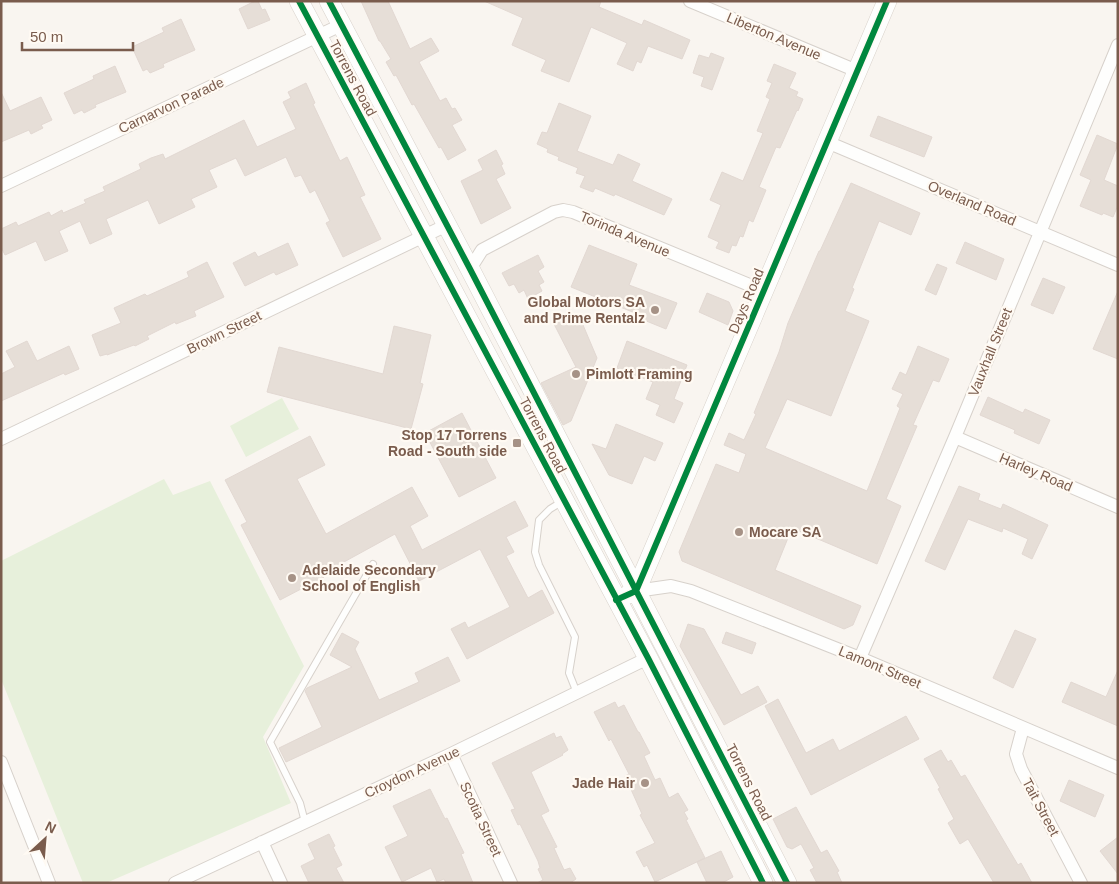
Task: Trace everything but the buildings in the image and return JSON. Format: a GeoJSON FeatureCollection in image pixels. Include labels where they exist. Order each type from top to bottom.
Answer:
{"type":"FeatureCollection","features":[{"type":"Feature","properties":{"kind":"main road","name":"Torrens Road"},"geometry":{"type":"LineString","coordinates":[[299,1],[648,658],[763,883]]}},
{"type":"Feature","properties":{"kind":"main road","name":"Torrens Road"},"geometry":{"type":"LineString","coordinates":[[329,1],[788,883]]}},
{"type":"Feature","properties":{"kind":"main road","name":"Days Road"},"geometry":{"type":"LineString","coordinates":[[636,590],[887,1]]}},
{"type":"Feature","properties":{"kind":"main road"},"geometry":{"type":"LineString","coordinates":[[616,600],[636,590]]}},
{"type":"Feature","properties":{"kind":"street","name":"Liberton Avenue"},"geometry":{"type":"LineString","coordinates":[[690,1],[858,71]]}},
{"type":"Feature","properties":{"kind":"street","name":"Carnarvon Parade"},"geometry":{"type":"LineString","coordinates":[[1,186],[341,25]]}},
{"type":"Feature","properties":{"kind":"street","name":"Vauxhall Street"},"geometry":{"type":"LineString","coordinates":[[860,658],[955,437],[1118,45]]}},
{"type":"Feature","properties":{"kind":"street","name":"Overland Road"},"geometry":{"type":"LineString","coordinates":[[827,142],[1118,265]]}},
{"type":"Feature","properties":{"kind":"street","name":"Torinda Avenue"},"geometry":{"type":"LineString","coordinates":[[470,269],[482,250],[554,212],[563,210],[573,212],[764,291]]}},
{"type":"Feature","properties":{"kind":"street","name":"Brown Street"},"geometry":{"type":"LineString","coordinates":[[1,439],[447,225]]}},
{"type":"Feature","properties":{"kind":"street","name":"Harley Road"},"geometry":{"type":"LineString","coordinates":[[955,437],[1118,507]]}},
{"type":"Feature","properties":{"kind":"street","name":"Lamont Street"},"geometry":{"type":"LineString","coordinates":[[636,590],[671,586],[691,592],[860,658],[1118,768]]}},
{"type":"Feature","properties":{"kind":"street","name":"Croydon Avenue"},"geometry":{"type":"LineString","coordinates":[[175,883],[451,754],[648,658]]}},
{"type":"Feature","properties":{"kind":"street","name":"Tait Street"},"geometry":{"type":"LineString","coordinates":[[1023,728],[1016,754],[1021,769],[1080,883]]}},
{"type":"Feature","properties":{"kind":"street","name":"Scotia Street"},"geometry":{"type":"LineString","coordinates":[[451,754],[511,883]]}},
{"type":"Feature","properties":{"kind":"street"},"geometry":{"type":"LineString","coordinates":[[1,762],[49,883]]}},
{"type":"Feature","properties":{"kind":"street"},"geometry":{"type":"LineString","coordinates":[[262,842],[281,883]]}},
{"type":"Feature","properties":{"kind":"lane"},"geometry":{"type":"LineString","coordinates":[[564,500],[538,520],[535,552],[575,637],[569,673],[577,693]]}},
{"type":"Feature","properties":{"kind":"lane"},"geometry":{"type":"LineString","coordinates":[[305,822],[300,803],[270,742],[373,564]]}},
{"type":"Feature","properties":{"kind":"green space"},"geometry":{"type":"Polygon","coordinates":[[[282,398],[299,429],[246,457],[230,426],[282,398]]]}},
{"type":"Feature","properties":{"kind":"green space"},"geometry":{"type":"Polygon","coordinates":[[[164,479],[173,495],[210,481],[304,666],[263,737],[291,803],[106,883],[83,883],[1,679],[1,561],[164,479]]]}},
{"type":"Feature","properties":{"kind":"cycle path"},"geometry":{"type":"LineString","coordinates":[[299,1],[648,658],[763,883]]}},
{"type":"Feature","properties":{"kind":"cycle path"},"geometry":{"type":"LineString","coordinates":[[329,1],[470,269],[787,883]]}},
{"type":"Feature","properties":{"kind":"cycle path"},"geometry":{"type":"LineString","coordinates":[[616,600],[636,591],[887,1]]}},
{"type":"Feature","properties":{"kind":"place","name":"Global Motors SA and Prime Rentalz"},"geometry":{"type":"Point","coordinates":[655,310]}},
{"type":"Feature","properties":{"kind":"place","name":"Pimlott Framing"},"geometry":{"type":"Point","coordinates":[576,374]}},
{"type":"Feature","properties":{"kind":"place","name":"Stop 17 Torrens Road - South side"},"geometry":{"type":"Point","coordinates":[517,443]}},
{"type":"Feature","properties":{"kind":"place","name":"Mocare SA"},"geometry":{"type":"Point","coordinates":[739,532]}},
{"type":"Feature","properties":{"kind":"place","name":"Adelaide Secondary School of English"},"geometry":{"type":"Point","coordinates":[292,578]}},
{"type":"Feature","properties":{"kind":"place","name":"Jade Hair"},"geometry":{"type":"Point","coordinates":[645,783]}}]}
